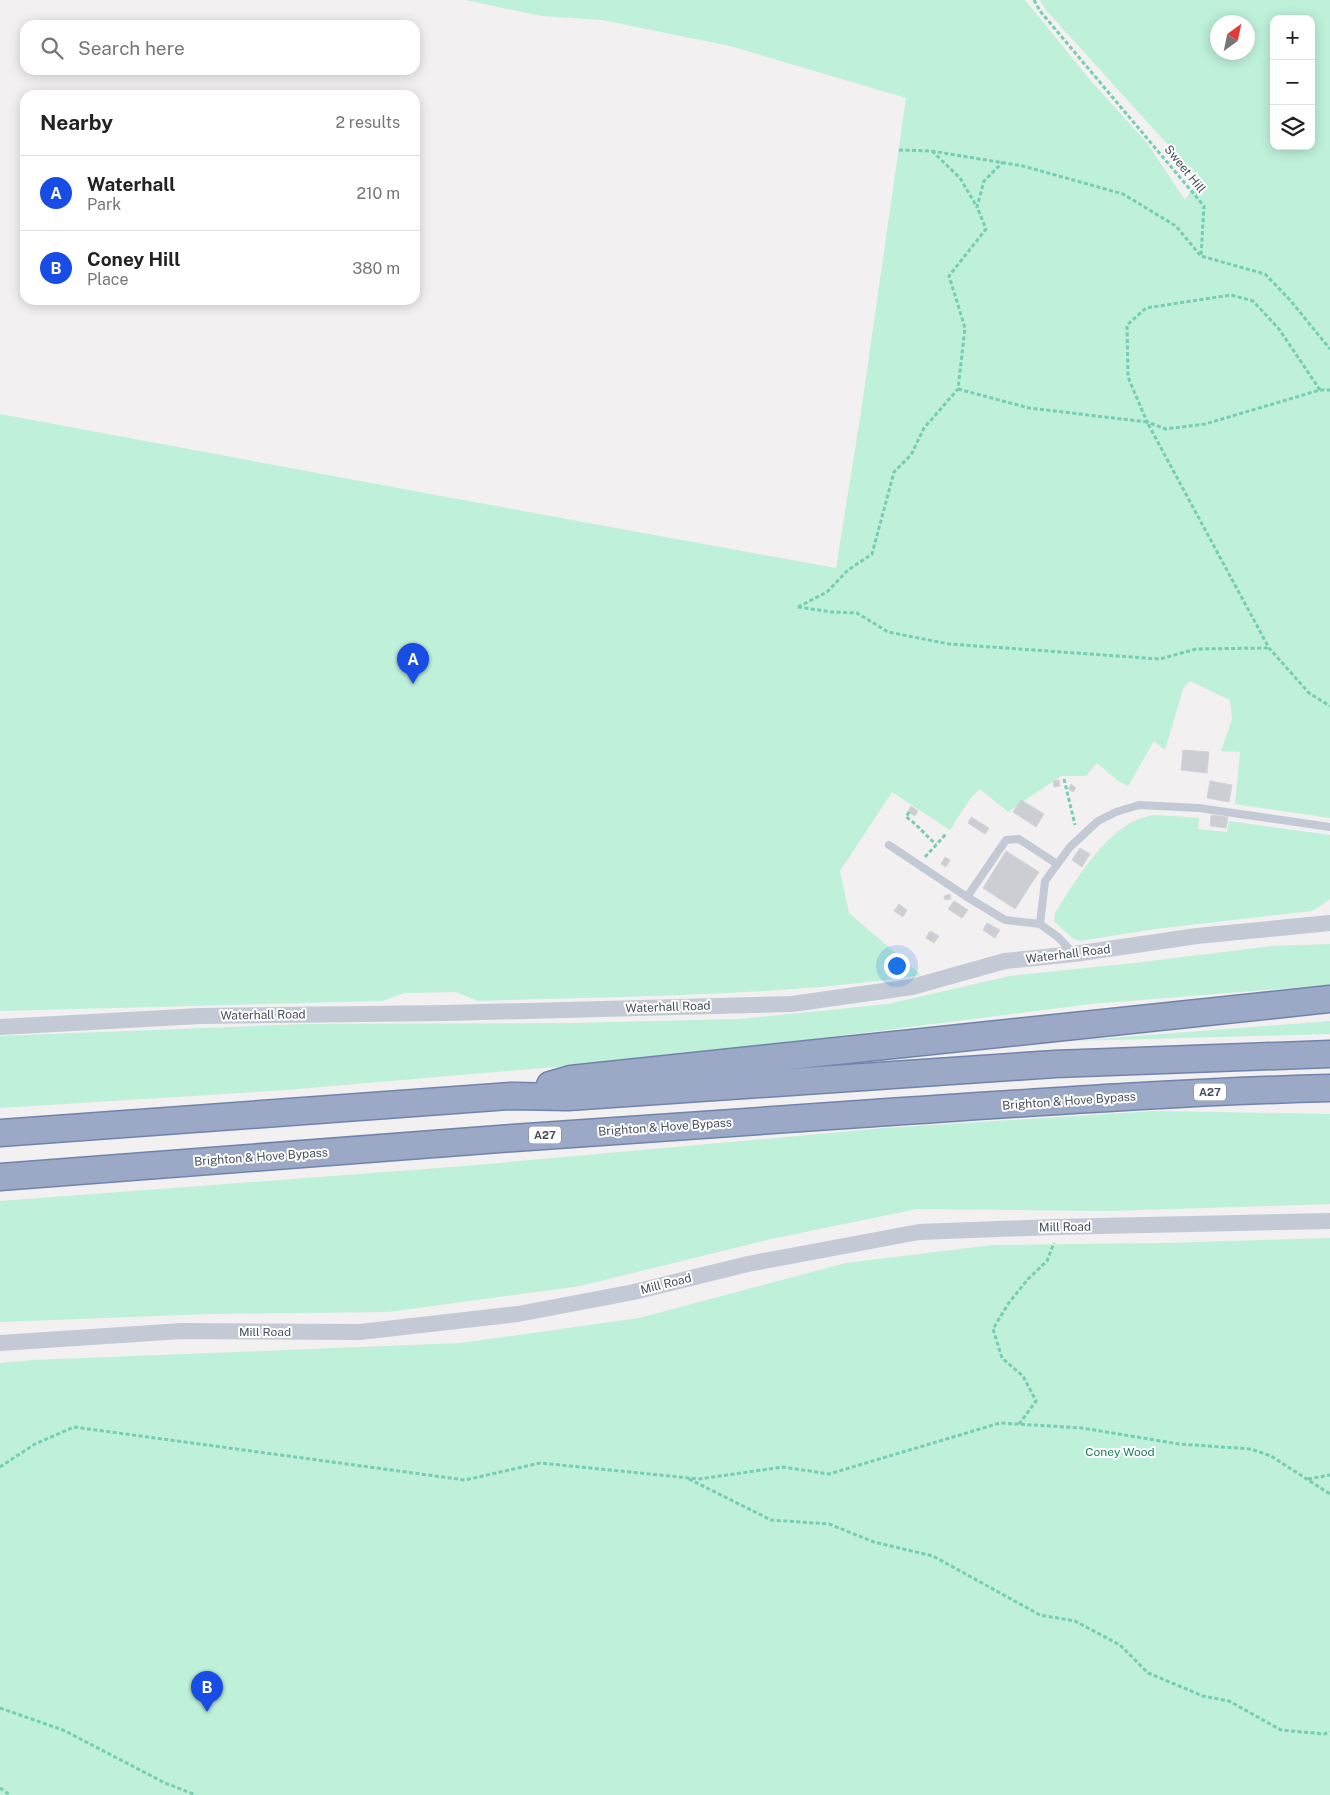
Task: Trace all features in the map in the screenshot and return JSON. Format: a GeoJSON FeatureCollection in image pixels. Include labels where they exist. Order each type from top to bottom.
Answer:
{"type":"FeatureCollection","features":[{"type":"Feature","properties":{"kind":"highway"},"geometry":{"type":"LineString","coordinates":[[511,1096],[571,1079],[1330,999]]}},
{"type":"Feature","properties":{"kind":"highway"},"geometry":{"type":"LineString","coordinates":[[0,1132],[511,1096],[568,1097],[1055,1064],[1330,1054]]}},
{"type":"Feature","properties":{"kind":"highway","name":"Brighton & Hove Bypass"},"geometry":{"type":"LineString","coordinates":[[0,1176],[577,1132],[1147,1096],[1330,1088]]}},
{"type":"Feature","properties":{"kind":"street","name":"Waterhall Road"},"geometry":{"type":"LineString","coordinates":[[0,1027],[200,1016],[447,1013],[792,1004],[912,987],[1005,961],[1074,954],[1197,936],[1330,923]]}},
{"type":"Feature","properties":{"kind":"street","name":"Mill Road"},"geometry":{"type":"LineString","coordinates":[[0,1343],[182,1332],[360,1332],[518,1314],[634,1292],[748,1264],[919,1232],[1330,1221]]}},
{"type":"Feature","properties":{"kind":"lane"},"geometry":{"type":"LineString","coordinates":[[1040,924],[1045,881],[1070,847],[1106,816],[1139,805],[1199,808],[1330,827]]}},
{"type":"Feature","properties":{"kind":"lane"},"geometry":{"type":"LineString","coordinates":[[967,897],[1006,840],[1019,839],[1057,864]]}},
{"type":"Feature","properties":{"kind":"lane"},"geometry":{"type":"LineString","coordinates":[[889,845],[1005,920],[1040,924],[1058,937],[1074,954]]}},
{"type":"Feature","properties":{"kind":"path","name":"Sweet Hill"},"geometry":{"type":"LineString","coordinates":[[1034,0],[1040,11],[1204,206],[1201,256]]}},
{"type":"Feature","properties":{"kind":"path"},"geometry":{"type":"LineString","coordinates":[[899,150],[931,151],[1003,162],[1123,194],[1176,226],[1201,256],[1265,274],[1290,300],[1330,349]]}},
{"type":"Feature","properties":{"kind":"path"},"geometry":{"type":"LineString","coordinates":[[931,151],[960,178],[977,207],[986,229],[949,276],[965,328],[958,390],[924,428],[911,455],[894,472],[872,554],[848,570],[827,592],[798,607],[832,612],[857,613],[888,632],[949,644],[1160,659],[1196,649],[1269,648]]}},
{"type":"Feature","properties":{"kind":"path"},"geometry":{"type":"LineString","coordinates":[[977,207],[984,181],[1003,162]]}},
{"type":"Feature","properties":{"kind":"path"},"geometry":{"type":"LineString","coordinates":[[1320,390],[1279,329],[1253,301],[1231,295],[1146,308],[1127,325],[1128,376],[1146,422],[1269,648],[1309,693],[1330,706]]}},
{"type":"Feature","properties":{"kind":"path"},"geometry":{"type":"LineString","coordinates":[[958,390],[1029,408],[1146,422],[1166,429],[1205,424],[1320,390],[1330,390]]}},
{"type":"Feature","properties":{"kind":"path"},"geometry":{"type":"LineString","coordinates":[[1064,779],[1075,825],[1086,834]]}},
{"type":"Feature","properties":{"kind":"path"},"geometry":{"type":"LineString","coordinates":[[909,812],[906,817],[914,822],[919,830],[936,844]]}},
{"type":"Feature","properties":{"kind":"path"},"geometry":{"type":"LineString","coordinates":[[918,865],[946,834]]}},
{"type":"Feature","properties":{"kind":"path"},"geometry":{"type":"LineString","coordinates":[[1019,1424],[1036,1402],[1023,1376],[1002,1358],[994,1329],[1008,1304],[1028,1279],[1047,1260],[1054,1242]]}},
{"type":"Feature","properties":{"kind":"path"},"geometry":{"type":"LineString","coordinates":[[0,1466],[35,1444],[74,1427],[465,1480],[540,1462],[699,1479],[783,1467],[830,1474],[1000,1423],[1082,1428],[1179,1444],[1251,1449],[1271,1456],[1330,1494]]}},
{"type":"Feature","properties":{"kind":"path"},"geometry":{"type":"LineString","coordinates":[[1308,1479],[1330,1475]]}},
{"type":"Feature","properties":{"kind":"path"},"geometry":{"type":"LineString","coordinates":[[686,1478],[771,1520],[829,1524],[874,1542],[933,1556],[1040,1615],[1075,1622],[1120,1645],[1148,1673],[1203,1696],[1229,1701],[1281,1730],[1324,1734],[1330,1732]]}},
{"type":"Feature","properties":{"kind":"path"},"geometry":{"type":"LineString","coordinates":[[0,1708],[63,1730],[165,1783],[196,1795]]}},
{"type":"Feature","properties":{"kind":"path"},"geometry":{"type":"LineString","coordinates":[[0,1788],[10,1795]]}},
{"type":"Feature","properties":{"kind":"green space"},"geometry":{"type":"Polygon","coordinates":[[[466,0],[1025,0],[1091,81],[1147,143],[1185,200],[1199,179],[1045,9],[1040,0],[1330,0],[1330,818],[1235,804],[1240,752],[1221,751],[1232,719],[1230,700],[1190,681],[1183,689],[1165,750],[1154,741],[1128,786],[1118,781],[1097,763],[1086,776],[1061,776],[1008,812],[980,789],[970,799],[950,830],[892,792],[840,871],[849,913],[921,975],[811,988],[755,992],[478,1001],[456,992],[404,993],[382,1001],[0,1011],[0,414],[836,568],[861,412],[906,98],[730,46],[602,20],[541,16],[466,0]]]}},
{"type":"Feature","properties":{"kind":"green space"},"geometry":{"type":"Polygon","coordinates":[[[1157,815],[1199,818],[1198,829],[1227,832],[1229,821],[1330,835],[1330,899],[1312,911],[1155,929],[1080,941],[1072,938],[1054,921],[1055,913],[1085,868],[1097,852],[1125,826],[1141,818],[1157,815]]]}},
{"type":"Feature","properties":{"kind":"green space"},"geometry":{"type":"Polygon","coordinates":[[[1330,944],[1330,985],[1091,1004],[807,1040],[567,1066],[286,1090],[0,1108],[0,1036],[305,1024],[574,1023],[739,1019],[888,1004],[1010,976],[1272,946],[1330,944]]]}},
{"type":"Feature","properties":{"kind":"green space"},"geometry":{"type":"Polygon","coordinates":[[[1330,1021],[1330,1034],[1072,1041],[1330,1021]]]}},
{"type":"Feature","properties":{"kind":"green space"},"geometry":{"type":"Polygon","coordinates":[[[1156,1111],[1330,1114],[1330,1204],[1109,1211],[917,1209],[771,1239],[580,1286],[388,1312],[208,1314],[0,1322],[0,1201],[465,1166],[885,1128],[1156,1111]]]}},
{"type":"Feature","properties":{"kind":"green space","name":"Coney Wood"},"geometry":{"type":"Polygon","coordinates":[[[1330,1238],[1330,1795],[0,1795],[0,1363],[33,1360],[461,1343],[639,1318],[846,1263],[992,1245],[1166,1243],[1330,1238]]]}},
{"type":"Feature","properties":{"kind":"building"},"geometry":{"type":"Polygon","coordinates":[[[1183,750],[1209,752],[1207,773],[1181,770],[1183,750]]]}},
{"type":"Feature","properties":{"kind":"building"},"geometry":{"type":"Polygon","coordinates":[[[1059,780],[1060,786],[1054,787],[1053,781],[1059,780]]]}},
{"type":"Feature","properties":{"kind":"building"},"geometry":{"type":"Polygon","coordinates":[[[1210,781],[1232,785],[1229,802],[1207,798],[1210,781]]]}},
{"type":"Feature","properties":{"kind":"building"},"geometry":{"type":"Polygon","coordinates":[[[1071,784],[1076,788],[1073,792],[1068,789],[1071,784]]]}},
{"type":"Feature","properties":{"kind":"building"},"geometry":{"type":"Polygon","coordinates":[[[1021,800],[1044,814],[1036,827],[1013,812],[1021,800]]]}},
{"type":"Feature","properties":{"kind":"building"},"geometry":{"type":"Polygon","coordinates":[[[911,806],[918,811],[915,816],[908,812],[911,806]]]}},
{"type":"Feature","properties":{"kind":"building"},"geometry":{"type":"Polygon","coordinates":[[[1211,815],[1228,817],[1226,828],[1210,826],[1211,815]]]}},
{"type":"Feature","properties":{"kind":"building"},"geometry":{"type":"Polygon","coordinates":[[[971,817],[989,828],[985,834],[968,823],[971,817]]]}},
{"type":"Feature","properties":{"kind":"building"},"geometry":{"type":"Polygon","coordinates":[[[1080,848],[1090,854],[1082,867],[1072,860],[1080,848]]]}},
{"type":"Feature","properties":{"kind":"building"},"geometry":{"type":"Polygon","coordinates":[[[1006,851],[1039,872],[1015,909],[983,888],[1006,851]]]}},
{"type":"Feature","properties":{"kind":"building"},"geometry":{"type":"Polygon","coordinates":[[[945,857],[950,860],[946,867],[941,864],[945,857]]]}},
{"type":"Feature","properties":{"kind":"building"},"geometry":{"type":"Polygon","coordinates":[[[950,894],[951,899],[945,900],[944,896],[950,894]]]}},
{"type":"Feature","properties":{"kind":"building"},"geometry":{"type":"Polygon","coordinates":[[[954,901],[968,910],[962,918],[948,909],[954,901]]]}},
{"type":"Feature","properties":{"kind":"building"},"geometry":{"type":"Polygon","coordinates":[[[899,904],[907,910],[903,917],[894,911],[899,904]]]}},
{"type":"Feature","properties":{"kind":"building"},"geometry":{"type":"Polygon","coordinates":[[[987,923],[1000,930],[995,938],[983,930],[987,923]]]}},
{"type":"Feature","properties":{"kind":"building"},"geometry":{"type":"Polygon","coordinates":[[[930,931],[939,936],[934,943],[926,938],[930,931]]]}},
{"type":"Feature","properties":{"kind":"place","name":"Waterhall"},"geometry":{"type":"Point","coordinates":[413,684]}},
{"type":"Feature","properties":{"kind":"place","name":"Coney Hill"},"geometry":{"type":"Point","coordinates":[207,1712]}}]}
